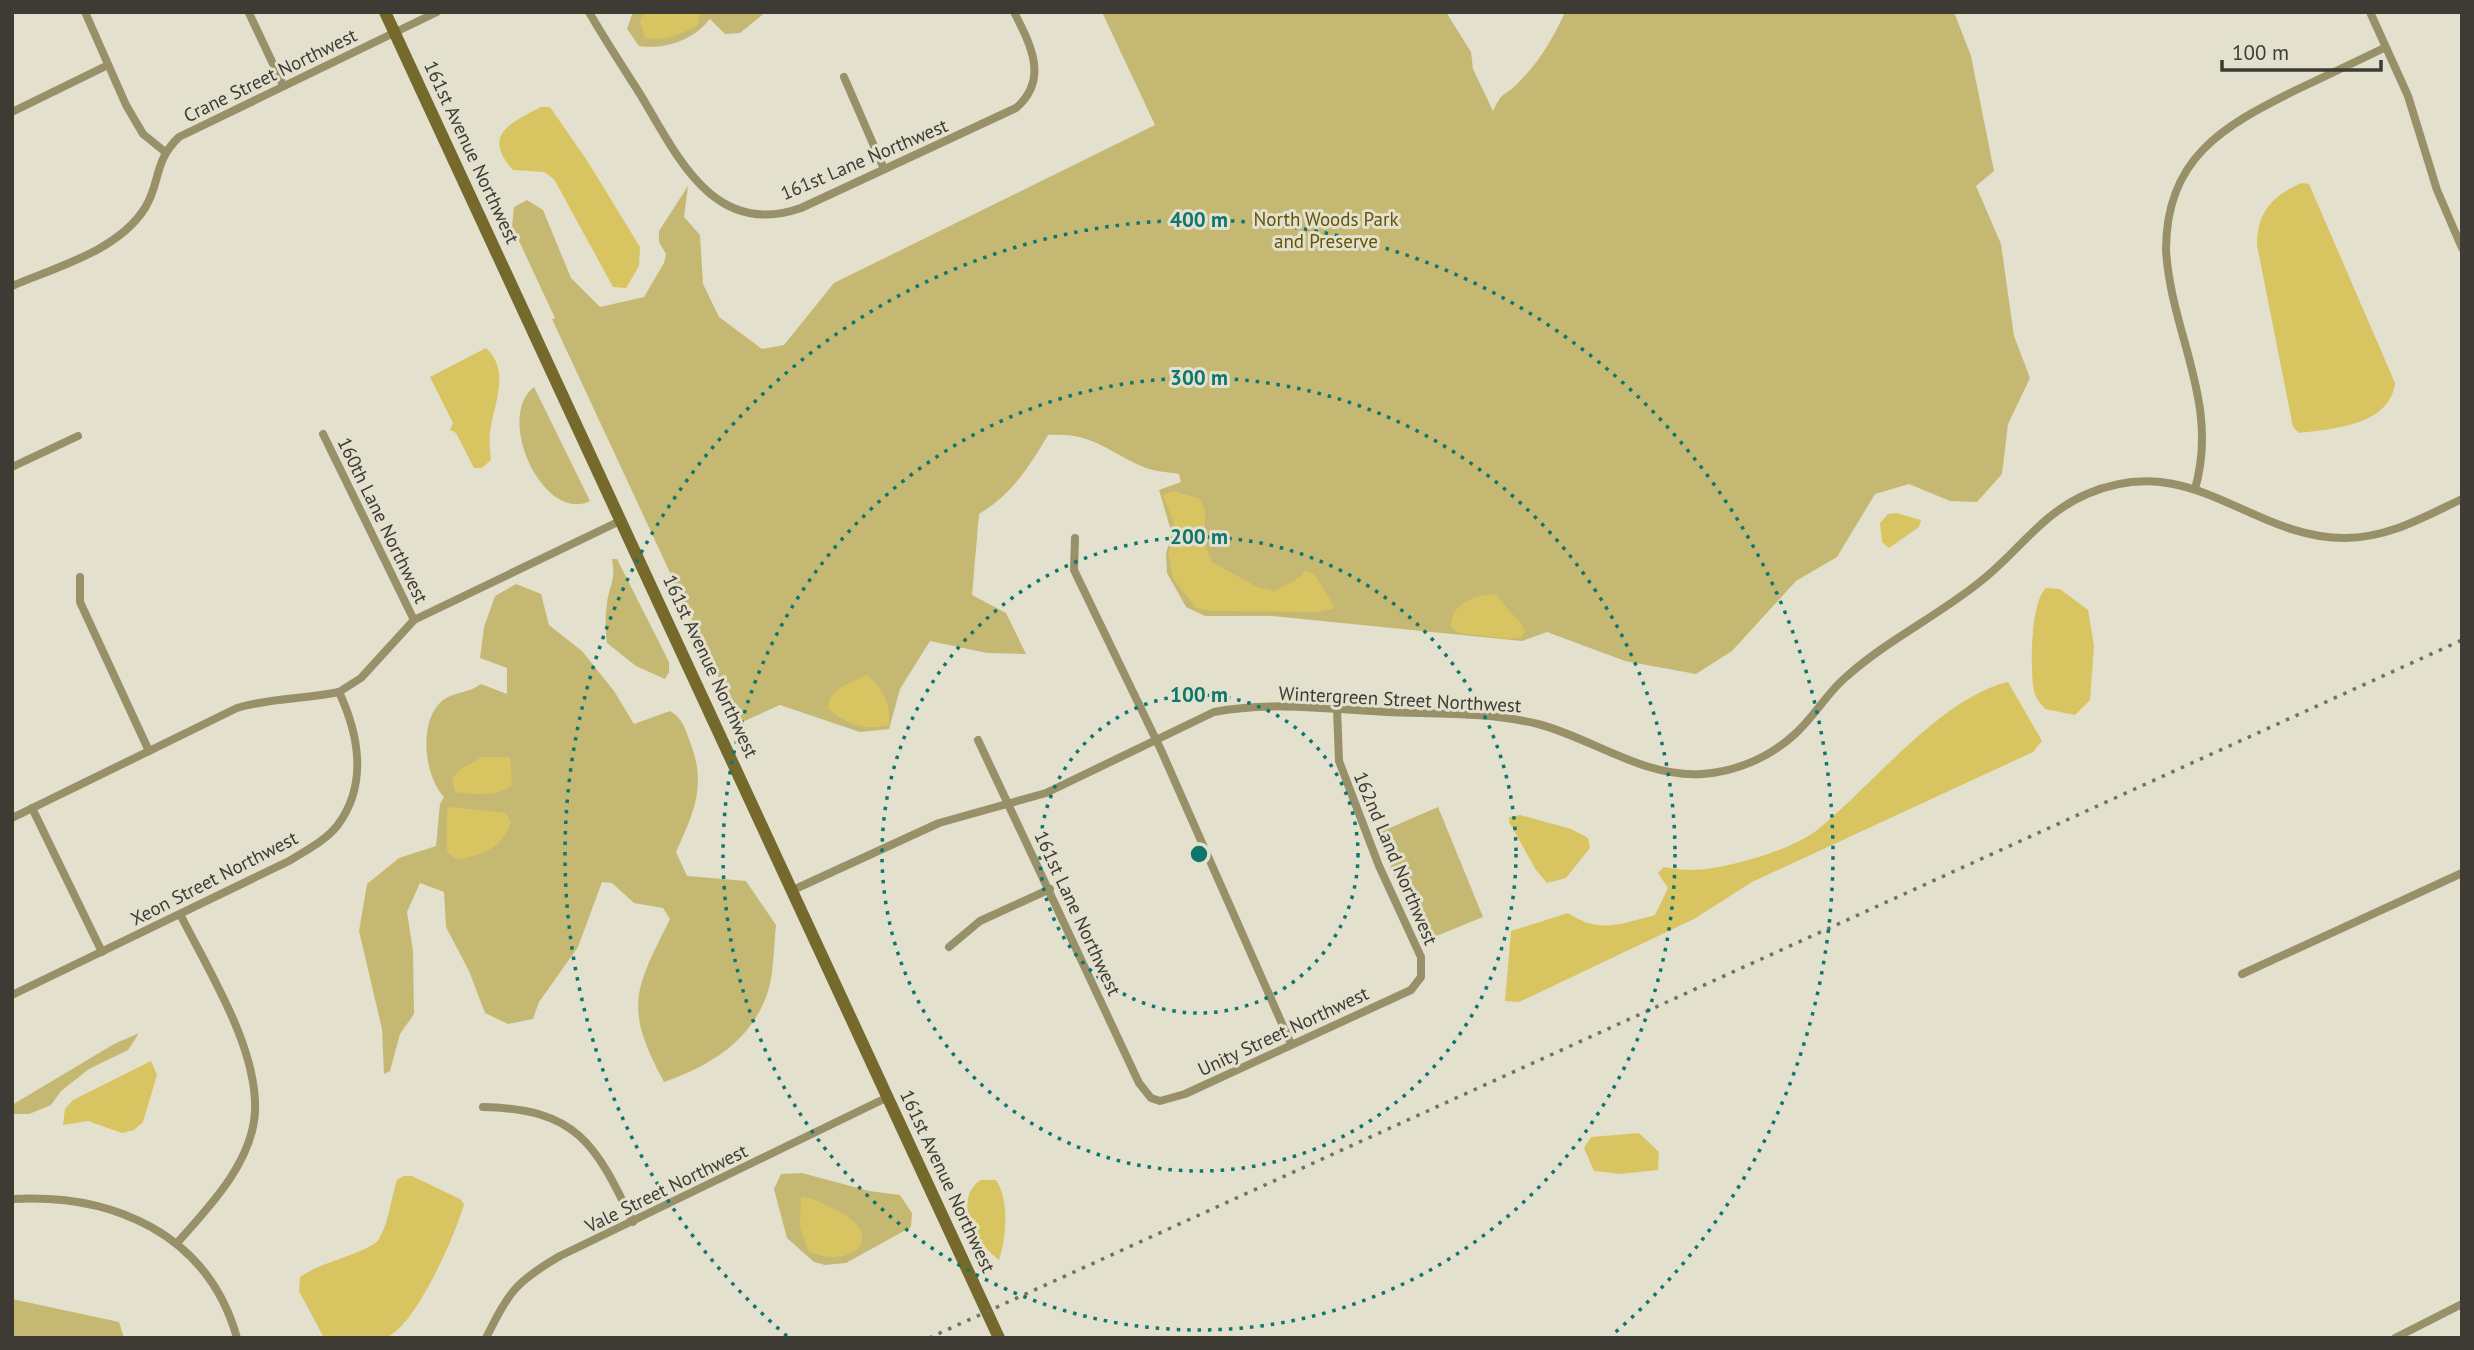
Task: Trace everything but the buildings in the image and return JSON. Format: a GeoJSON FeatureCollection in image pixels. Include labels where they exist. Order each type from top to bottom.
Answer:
{"type":"FeatureCollection","features":[{"type":"Feature","properties":{"kind":"main road","name":"161st Avenue Northwest"},"geometry":{"type":"LineString","coordinates":[[385,12],[999,1338]]}},
{"type":"Feature","properties":{"kind":"street"},"geometry":{"type":"LineString","coordinates":[[12,286],[106,244],[132,225],[146,206],[164,152],[143,134],[85,12]]}},
{"type":"Feature","properties":{"kind":"street","name":"Crane Street Northwest"},"geometry":{"type":"LineString","coordinates":[[164,152],[179,137],[436,12]]}},
{"type":"Feature","properties":{"kind":"street","name":"161st Lane Northwest"},"geometry":{"type":"LineString","coordinates":[[589,12],[685,168],[710,196],[726,206],[750,213],[794,210],[989,122],[1026,100],[1036,75],[1036,62],[1014,12]]}},
{"type":"Feature","properties":{"kind":"street"},"geometry":{"type":"LineString","coordinates":[[2370,12],[2408,96],[2438,193],[2462,248]]}},
{"type":"Feature","properties":{"kind":"street"},"geometry":{"type":"LineString","coordinates":[[250,13],[282,85]]}},
{"type":"Feature","properties":{"kind":"street"},"geometry":{"type":"LineString","coordinates":[[2195,489],[2203,451],[2203,421],[2169,271],[2166,235],[2171,206],[2189,166],[2223,129],[2242,117],[2384,48]]}},
{"type":"Feature","properties":{"kind":"street"},"geometry":{"type":"LineString","coordinates":[[12,112],[108,65]]}},
{"type":"Feature","properties":{"kind":"street"},"geometry":{"type":"LineString","coordinates":[[844,77],[884,169]]}},
{"type":"Feature","properties":{"kind":"street","name":"160th Lane Northwest"},"geometry":{"type":"LineString","coordinates":[[323,435],[414,620]]}},
{"type":"Feature","properties":{"kind":"street"},"geometry":{"type":"LineString","coordinates":[[12,467],[78,436]]}},
{"type":"Feature","properties":{"kind":"street","name":"Wintergreen Street Northwest"},"geometry":{"type":"LineString","coordinates":[[793,890],[939,823],[1046,793],[1214,712],[1229,709],[1337,709],[1486,716],[1536,724],[1667,772],[1700,774],[1735,769],[1766,755],[1796,734],[1843,679],[1981,582],[2035,528],[2064,506],[2091,492],[2127,482],[2157,481],[2195,489],[2291,528],[2335,538],[2388,532],[2462,499]]}},
{"type":"Feature","properties":{"kind":"street"},"geometry":{"type":"LineString","coordinates":[[12,818],[237,708],[261,701],[296,701],[339,692],[361,678],[414,620],[622,520]]}},
{"type":"Feature","properties":{"kind":"street"},"geometry":{"type":"LineString","coordinates":[[1075,538],[1074,570],[1156,739],[1291,1044]]}},
{"type":"Feature","properties":{"kind":"street"},"geometry":{"type":"LineString","coordinates":[[80,577],[80,602],[149,751]]}},
{"type":"Feature","properties":{"kind":"street","name":"Xeon Street Northwest"},"geometry":{"type":"LineString","coordinates":[[12,995],[289,861],[323,840],[337,826],[349,805],[358,776],[359,754],[349,714],[339,692]]}},
{"type":"Feature","properties":{"kind":"street","name":"162nd Land Northwest"},"geometry":{"type":"LineString","coordinates":[[1337,709],[1339,761],[1379,866],[1421,957],[1421,977]]}},
{"type":"Feature","properties":{"kind":"street","name":"161st Lane Northwest"},"geometry":{"type":"LineString","coordinates":[[978,740],[1139,1083],[1152,1098]]}},
{"type":"Feature","properties":{"kind":"street"},"geometry":{"type":"LineString","coordinates":[[32,808],[102,952]]}},
{"type":"Feature","properties":{"kind":"street"},"geometry":{"type":"LineString","coordinates":[[2242,974],[2462,873]]}},
{"type":"Feature","properties":{"kind":"street"},"geometry":{"type":"LineString","coordinates":[[949,947],[980,921],[1050,889]]}},
{"type":"Feature","properties":{"kind":"street"},"geometry":{"type":"LineString","coordinates":[[177,1243],[226,1184],[246,1144],[255,1113],[251,1069],[225,1003],[180,914]]}},
{"type":"Feature","properties":{"kind":"street","name":"Unity Street Northwest"},"geometry":{"type":"LineString","coordinates":[[1152,1098],[1160,1101],[1185,1094],[1411,990],[1421,977]]}},
{"type":"Feature","properties":{"kind":"street","name":"Vale Street Northwest"},"geometry":{"type":"LineString","coordinates":[[486,1338],[512,1289],[525,1276],[887,1097]]}},
{"type":"Feature","properties":{"kind":"street"},"geometry":{"type":"LineString","coordinates":[[483,1107],[519,1108],[547,1115],[573,1130],[596,1151],[633,1222]]}},
{"type":"Feature","properties":{"kind":"street"},"geometry":{"type":"LineString","coordinates":[[12,1199],[74,1201],[120,1211],[177,1243],[208,1277],[222,1298],[237,1338]]}},
{"type":"Feature","properties":{"kind":"street"},"geometry":{"type":"LineString","coordinates":[[2395,1338],[2462,1304]]}},
{"type":"Feature","properties":{"kind":"green space"},"geometry":{"type":"Polygon","coordinates":[[[633,12],[766,12],[740,33],[725,34],[710,19],[687,38],[669,45],[649,47],[639,46],[627,29],[633,12]]]}},
{"type":"Feature","properties":{"kind":"green space","name":"North Woods Park and Preserve"},"geometry":{"type":"Polygon","coordinates":[[[1102,12],[1446,12],[1471,52],[1473,69],[1493,111],[1502,96],[1526,75],[1539,58],[1565,12],[1954,12],[1971,56],[1994,171],[1976,186],[2001,244],[2014,336],[2030,378],[2008,424],[2002,474],[1977,502],[1950,501],[1909,484],[1875,494],[1837,557],[1796,581],[1732,651],[1696,674],[1625,661],[1547,632],[1522,641],[1272,616],[1205,616],[1186,607],[1167,573],[1166,553],[1172,534],[1159,490],[1181,482],[1179,474],[1146,468],[1089,440],[1048,435],[1027,469],[1010,489],[979,514],[972,595],[1006,613],[1026,654],[987,653],[930,641],[900,689],[889,729],[860,732],[780,705],[740,723],[552,319],[555,318],[512,226],[514,207],[527,200],[543,210],[571,278],[600,307],[644,297],[664,263],[666,254],[659,242],[659,231],[688,186],[684,217],[700,235],[703,284],[719,317],[762,349],[784,345],[834,283],[1155,125],[1102,12]]]}},
{"type":"Feature","properties":{"kind":"green space"},"geometry":{"type":"Polygon","coordinates":[[[534,387],[590,501],[573,504],[556,497],[542,483],[530,464],[522,443],[519,421],[523,402],[534,387]]]}},
{"type":"Feature","properties":{"kind":"green space"},"geometry":{"type":"Polygon","coordinates":[[[612,559],[617,559],[669,662],[669,672],[665,679],[636,666],[607,643],[606,613],[613,577],[612,559]]]}},
{"type":"Feature","properties":{"kind":"green space"},"geometry":{"type":"Polygon","coordinates":[[[516,584],[541,594],[549,625],[582,651],[614,691],[634,724],[670,711],[681,721],[698,772],[693,811],[676,852],[687,876],[746,881],[776,925],[770,984],[755,1019],[744,1034],[716,1057],[664,1082],[643,1035],[638,1000],[648,964],[670,919],[663,908],[634,903],[612,883],[602,882],[578,947],[539,1002],[533,1019],[508,1024],[485,1013],[469,971],[446,927],[444,892],[420,883],[407,912],[413,951],[414,1014],[400,1034],[390,1071],[384,1074],[382,1029],[359,931],[367,884],[399,858],[436,846],[440,804],[444,797],[437,788],[428,763],[429,721],[442,701],[481,684],[507,694],[507,668],[480,658],[484,627],[495,596],[516,584]]]}},
{"type":"Feature","properties":{"kind":"green space"},"geometry":{"type":"Polygon","coordinates":[[[1438,807],[1483,917],[1424,941],[1376,834],[1438,807]]]}},
{"type":"Feature","properties":{"kind":"green space"},"geometry":{"type":"Polygon","coordinates":[[[139,1033],[128,1050],[89,1069],[61,1091],[51,1105],[29,1114],[12,1114],[12,1105],[114,1044],[139,1033]]]}},
{"type":"Feature","properties":{"kind":"green space"},"geometry":{"type":"Polygon","coordinates":[[[802,1173],[869,1191],[900,1195],[912,1213],[911,1227],[846,1263],[825,1265],[814,1262],[787,1238],[774,1189],[781,1174],[802,1173]]]}},
{"type":"Feature","properties":{"kind":"green space"},"geometry":{"type":"Polygon","coordinates":[[[12,1299],[119,1322],[124,1338],[12,1338],[12,1299]]]}},
{"type":"Feature","properties":{"kind":"shaded area"},"geometry":{"type":"Polygon","coordinates":[[[644,12],[700,12],[698,25],[673,36],[653,39],[645,38],[640,21],[644,12]]]}},
{"type":"Feature","properties":{"kind":"shaded area"},"geometry":{"type":"Polygon","coordinates":[[[541,107],[550,107],[588,162],[640,247],[639,266],[626,288],[613,287],[554,179],[544,172],[513,170],[504,158],[500,138],[504,131],[541,107]]]}},
{"type":"Feature","properties":{"kind":"shaded area"},"geometry":{"type":"Polygon","coordinates":[[[2302,183],[2309,184],[2395,383],[2391,397],[2383,408],[2372,416],[2343,426],[2299,433],[2293,427],[2257,245],[2260,223],[2269,206],[2283,193],[2302,183]]]}},
{"type":"Feature","properties":{"kind":"shaded area"},"geometry":{"type":"Polygon","coordinates":[[[486,348],[498,367],[499,388],[490,432],[491,460],[482,468],[474,468],[456,433],[450,430],[453,423],[430,377],[486,348]]]}},
{"type":"Feature","properties":{"kind":"shaded area"},"geometry":{"type":"Polygon","coordinates":[[[1173,491],[1200,499],[1205,511],[1205,546],[1212,562],[1257,587],[1275,591],[1299,578],[1305,571],[1314,574],[1335,608],[1316,612],[1212,611],[1196,608],[1173,578],[1168,553],[1178,534],[1163,495],[1173,491]]]}},
{"type":"Feature","properties":{"kind":"shaded area"},"geometry":{"type":"Polygon","coordinates":[[[1896,513],[1921,520],[1919,527],[1889,548],[1882,542],[1880,523],[1888,514],[1896,513]]]}},
{"type":"Feature","properties":{"kind":"shaded area"},"geometry":{"type":"Polygon","coordinates":[[[2046,588],[2060,589],[2088,610],[2094,646],[2090,700],[2075,715],[2045,709],[2034,691],[2034,621],[2046,588]]]}},
{"type":"Feature","properties":{"kind":"shaded area"},"geometry":{"type":"Polygon","coordinates":[[[1495,594],[1522,625],[1525,631],[1521,637],[1510,639],[1458,633],[1451,626],[1455,611],[1460,606],[1472,598],[1495,594]]]}},
{"type":"Feature","properties":{"kind":"shaded area"},"geometry":{"type":"Polygon","coordinates":[[[867,675],[885,697],[889,710],[889,725],[864,727],[843,719],[828,709],[836,691],[867,675]]]}},
{"type":"Feature","properties":{"kind":"shaded area"},"geometry":{"type":"Polygon","coordinates":[[[2008,682],[2042,741],[2033,752],[1752,882],[1694,919],[1519,1002],[1505,1001],[1511,931],[1568,913],[1600,925],[1621,924],[1655,915],[1668,888],[1658,873],[1664,867],[1701,870],[1718,867],[1757,858],[1798,841],[1816,831],[1907,746],[1957,706],[1982,691],[2008,682]]]}},
{"type":"Feature","properties":{"kind":"shaded area"},"geometry":{"type":"Polygon","coordinates":[[[482,757],[510,757],[512,785],[492,793],[455,792],[452,778],[461,769],[482,757]]]}},
{"type":"Feature","properties":{"kind":"shaded area"},"geometry":{"type":"Polygon","coordinates":[[[451,807],[506,813],[511,822],[502,838],[490,849],[474,856],[456,859],[447,852],[447,810],[451,807]]]}},
{"type":"Feature","properties":{"kind":"shaded area"},"geometry":{"type":"Polygon","coordinates":[[[1520,815],[1571,829],[1588,838],[1590,848],[1566,878],[1547,883],[1536,870],[1509,822],[1509,817],[1520,815]]]}},
{"type":"Feature","properties":{"kind":"shaded area"},"geometry":{"type":"Polygon","coordinates":[[[151,1061],[157,1075],[143,1122],[134,1130],[122,1133],[88,1121],[63,1125],[65,1109],[73,1100],[151,1061]]]}},
{"type":"Feature","properties":{"kind":"shaded area"},"geometry":{"type":"Polygon","coordinates":[[[1639,1133],[1659,1152],[1658,1170],[1620,1174],[1594,1171],[1584,1148],[1591,1137],[1639,1133]]]}},
{"type":"Feature","properties":{"kind":"shaded area"},"geometry":{"type":"Polygon","coordinates":[[[412,1176],[460,1199],[464,1204],[434,1276],[411,1314],[400,1328],[389,1336],[368,1339],[324,1338],[299,1291],[300,1277],[374,1244],[385,1225],[397,1180],[412,1176]]]}},
{"type":"Feature","properties":{"kind":"shaded area"},"geometry":{"type":"Polygon","coordinates":[[[981,1180],[996,1180],[1003,1198],[1005,1231],[999,1260],[975,1232],[967,1209],[972,1188],[981,1180]]]}},
{"type":"Feature","properties":{"kind":"shaded area"},"geometry":{"type":"Polygon","coordinates":[[[801,1197],[817,1201],[850,1218],[860,1229],[863,1239],[860,1247],[840,1257],[809,1252],[800,1228],[801,1197]]]}},
{"type":"Feature","properties":{"kind":"railway"},"geometry":{"type":"LineString","coordinates":[[929,1338],[2462,640]]}}]}
